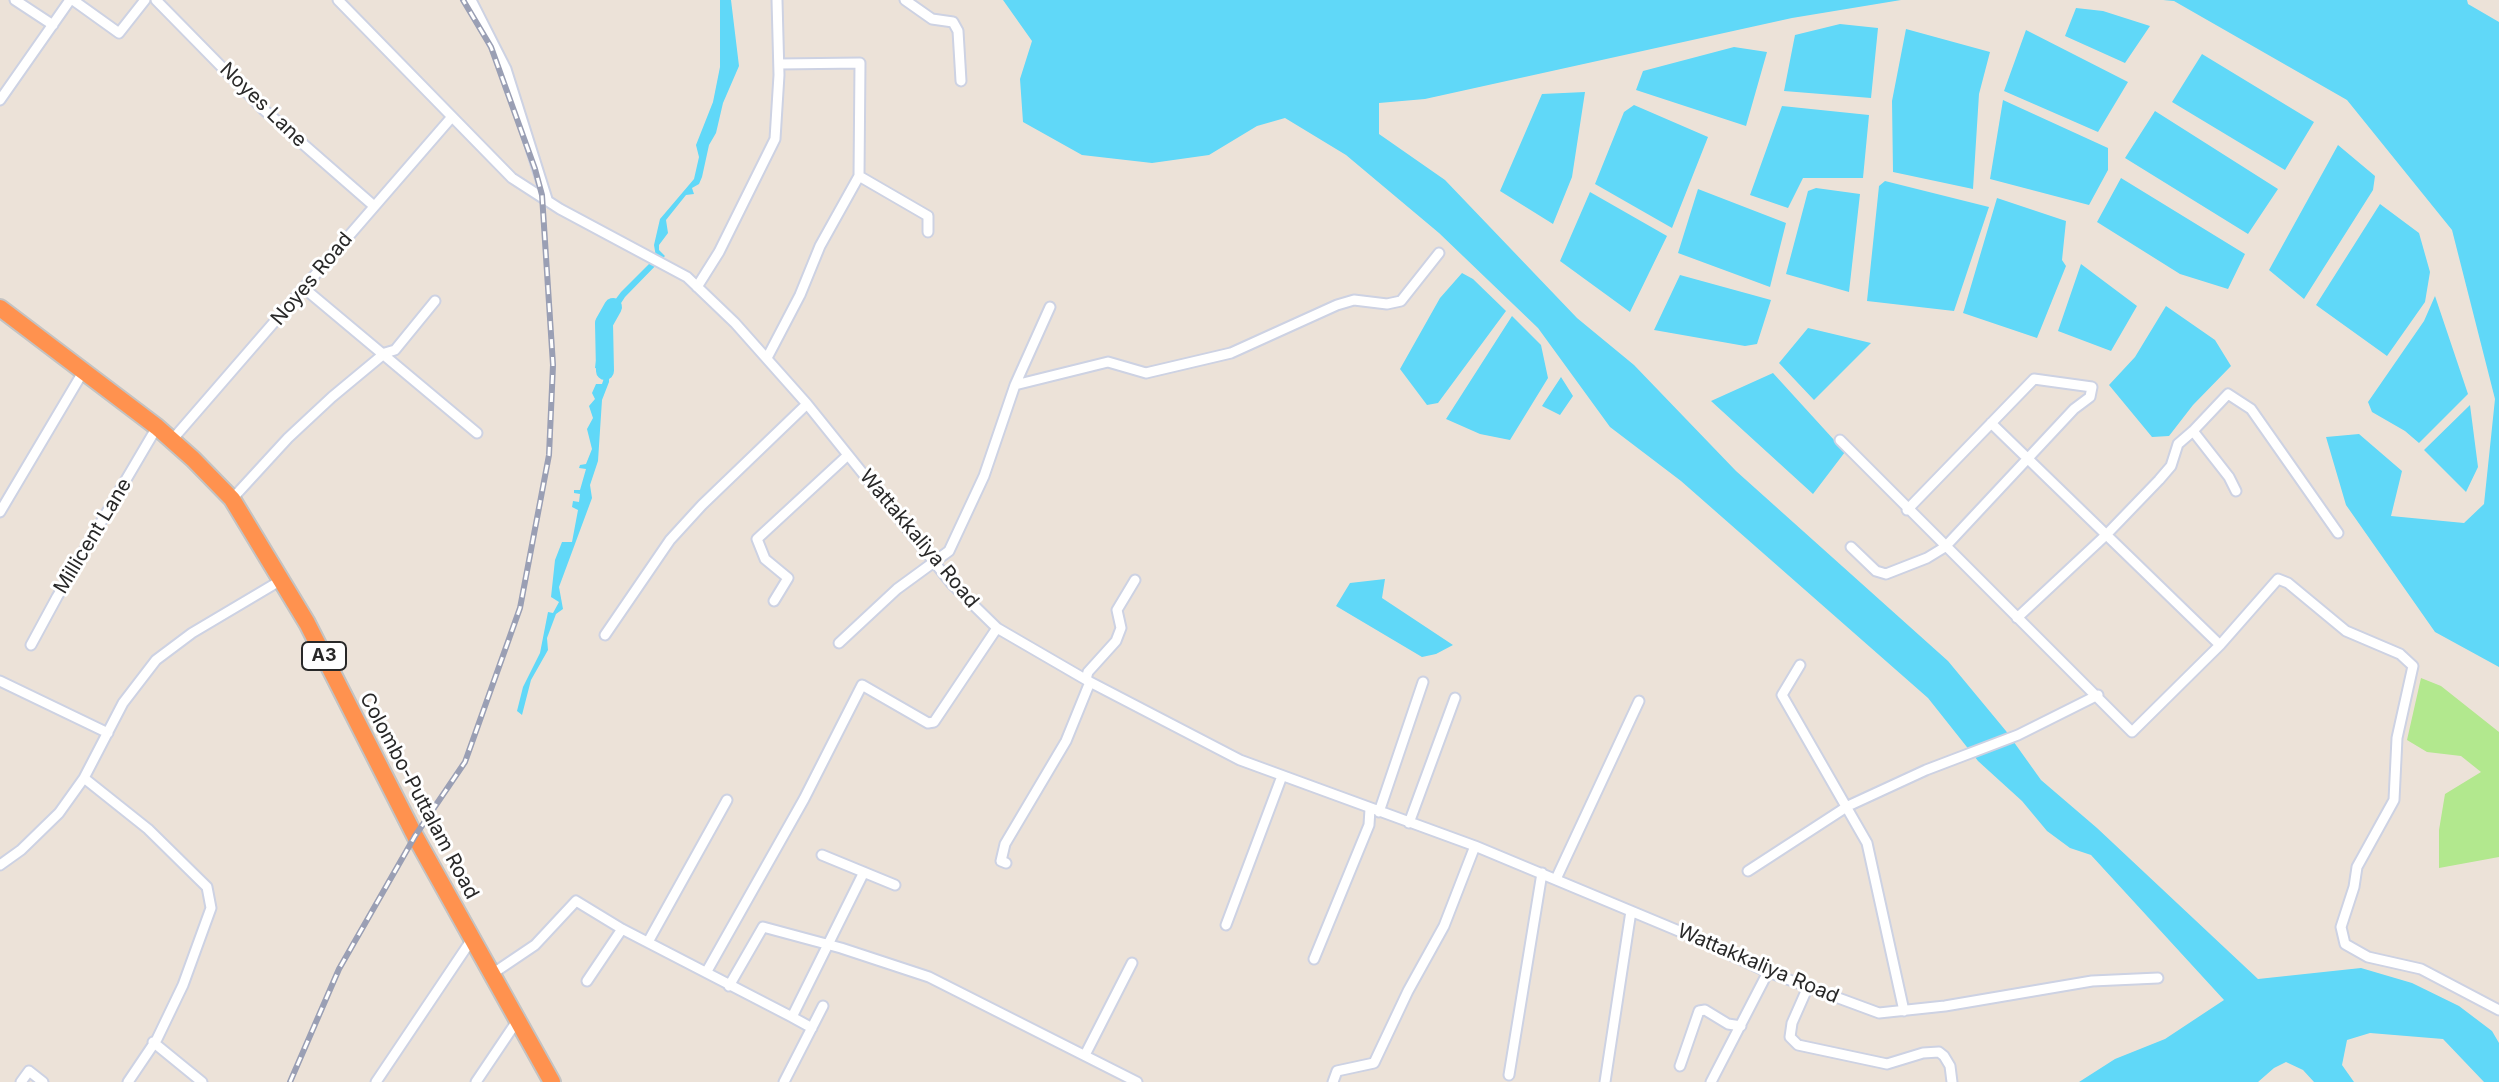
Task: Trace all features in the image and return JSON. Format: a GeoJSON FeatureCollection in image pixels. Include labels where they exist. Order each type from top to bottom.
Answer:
{"type":"FeatureCollection","features":[{"type":"Feature","properties":{"kind":"highway","name":"Colombo-Puttalam Road"},"geometry":{"type":"LineString","coordinates":[[0,308],[157,427],[232,499],[283,579],[415,836],[552,1082]]}},
{"type":"Feature","properties":{"kind":"street"},"geometry":{"type":"LineString","coordinates":[[15,0],[53,25]]}},
{"type":"Feature","properties":{"kind":"street"},"geometry":{"type":"LineString","coordinates":[[0,100],[72,0],[119,33],[145,0]]}},
{"type":"Feature","properties":{"kind":"street","name":"Noyes Lane"},"geometry":{"type":"LineString","coordinates":[[156,0],[263,109],[374,206]]}},
{"type":"Feature","properties":{"kind":"street","name":"Wattakkaliya Road"},"geometry":{"type":"LineString","coordinates":[[338,0],[512,178],[560,209],[687,277],[735,323],[807,404],[951,583],[997,628],[1088,681],[1240,760],[1475,846],[1807,989],[1879,1013],[2092,981],[2158,978]]}},
{"type":"Feature","properties":{"kind":"street"},"geometry":{"type":"LineString","coordinates":[[471,0],[506,69],[547,199]]}},
{"type":"Feature","properties":{"kind":"street"},"geometry":{"type":"LineString","coordinates":[[697,287],[719,252],[775,139],[779,64],[777,0]]}},
{"type":"Feature","properties":{"kind":"street"},"geometry":{"type":"LineString","coordinates":[[905,0],[932,19],[953,22],[958,31],[961,81]]}},
{"type":"Feature","properties":{"kind":"street"},"geometry":{"type":"LineString","coordinates":[[767,358],[800,295],[820,246],[859,176],[860,63],[779,64]]}},
{"type":"Feature","properties":{"kind":"street","name":"Noyes Road"},"geometry":{"type":"LineString","coordinates":[[172,440],[451,118]]}},
{"type":"Feature","properties":{"kind":"street"},"geometry":{"type":"LineString","coordinates":[[859,176],[928,216],[928,232]]}},
{"type":"Feature","properties":{"kind":"street"},"geometry":{"type":"LineString","coordinates":[[1015,385],[1108,362],[1146,373],[1231,353],[1354,300],[1387,304],[1401,301],[1439,253]]}},
{"type":"Feature","properties":{"kind":"street"},"geometry":{"type":"LineString","coordinates":[[305,289],[477,433]]}},
{"type":"Feature","properties":{"kind":"street"},"geometry":{"type":"LineString","coordinates":[[232,499],[288,438],[332,397],[385,353],[395,350],[435,301]]}},
{"type":"Feature","properties":{"kind":"street"},"geometry":{"type":"LineString","coordinates":[[839,643],[897,589],[949,551],[984,476],[1015,385],[1050,307]]}},
{"type":"Feature","properties":{"kind":"street"},"geometry":{"type":"LineString","coordinates":[[0,512],[83,372]]}},
{"type":"Feature","properties":{"kind":"street"},"geometry":{"type":"LineString","coordinates":[[1851,547],[1876,571],[1886,574],[1927,558],[1945,547],[2074,409],[2090,397],[2092,387],[2034,379],[1907,510]]}},
{"type":"Feature","properties":{"kind":"street"},"geometry":{"type":"LineString","coordinates":[[2017,618],[2106,535],[2171,466],[2178,444],[2228,394],[2251,409],[2338,533]]}},
{"type":"Feature","properties":{"kind":"street"},"geometry":{"type":"LineString","coordinates":[[605,635],[670,540],[807,404]]}},
{"type":"Feature","properties":{"kind":"street"},"geometry":{"type":"LineString","coordinates":[[1991,423],[2220,645]]}},
{"type":"Feature","properties":{"kind":"street","name":"Millicent Lane"},"geometry":{"type":"LineString","coordinates":[[31,645],[157,427]]}},
{"type":"Feature","properties":{"kind":"street"},"geometry":{"type":"LineString","coordinates":[[2193,431],[2229,477],[2236,491]]}},
{"type":"Feature","properties":{"kind":"street"},"geometry":{"type":"LineString","coordinates":[[1840,440],[2132,732],[2220,645],[2274,582],[2282,579],[2346,631],[2400,654],[2413,666],[2397,738],[2394,800],[2357,867],[2341,927],[2345,944],[2368,957],[2421,969],[2499,1010]]}},
{"type":"Feature","properties":{"kind":"street"},"geometry":{"type":"LineString","coordinates":[[774,601],[788,578],[765,559],[757,539],[848,455]]}},
{"type":"Feature","properties":{"kind":"street"},"geometry":{"type":"LineString","coordinates":[[0,865],[21,850],[59,813],[84,778],[123,703],[156,660],[192,633],[283,579]]}},
{"type":"Feature","properties":{"kind":"street"},"geometry":{"type":"LineString","coordinates":[[1006,863],[1001,861],[1005,844],[1066,741],[1088,681],[1088,672],[1116,641],[1121,628],[1117,610],[1135,580]]}},
{"type":"Feature","properties":{"kind":"street"},"geometry":{"type":"LineString","coordinates":[[707,971],[804,799],[862,685],[928,723],[934,722],[997,628]]}},
{"type":"Feature","properties":{"kind":"street"},"geometry":{"type":"LineString","coordinates":[[1800,665],[1782,695],[1867,843],[1904,1011]]}},
{"type":"Feature","properties":{"kind":"street"},"geometry":{"type":"LineString","coordinates":[[0,681],[108,733]]}},
{"type":"Feature","properties":{"kind":"street"},"geometry":{"type":"LineString","coordinates":[[1314,959],[1423,682]]}},
{"type":"Feature","properties":{"kind":"street"},"geometry":{"type":"LineString","coordinates":[[1748,871],[1848,806],[1926,770],[2018,735],[2098,695]]}},
{"type":"Feature","properties":{"kind":"street"},"geometry":{"type":"LineString","coordinates":[[1409,823],[1455,698]]}},
{"type":"Feature","properties":{"kind":"street"},"geometry":{"type":"LineString","coordinates":[[1556,879],[1639,701]]}},
{"type":"Feature","properties":{"kind":"street"},"geometry":{"type":"LineString","coordinates":[[1226,925],[1282,776]]}},
{"type":"Feature","properties":{"kind":"street"},"geometry":{"type":"LineString","coordinates":[[84,778],[148,829],[207,887],[211,908],[183,985],[128,1082]]}},
{"type":"Feature","properties":{"kind":"street"},"geometry":{"type":"LineString","coordinates":[[648,942],[727,800]]}},
{"type":"Feature","properties":{"kind":"street"},"geometry":{"type":"LineString","coordinates":[[1333,1082],[1337,1071],[1374,1063],[1408,991],[1444,926],[1475,846]]}},
{"type":"Feature","properties":{"kind":"street"},"geometry":{"type":"LineString","coordinates":[[822,855],[895,885]]}},
{"type":"Feature","properties":{"kind":"street"},"geometry":{"type":"LineString","coordinates":[[792,1017],[864,872]]}},
{"type":"Feature","properties":{"kind":"street"},"geometry":{"type":"LineString","coordinates":[[1509,1075],[1542,873]]}},
{"type":"Feature","properties":{"kind":"street"},"geometry":{"type":"LineString","coordinates":[[492,974],[535,945],[576,901],[622,929],[812,1028]]}},
{"type":"Feature","properties":{"kind":"street"},"geometry":{"type":"LineString","coordinates":[[1605,1082],[1631,911]]}},
{"type":"Feature","properties":{"kind":"street"},"geometry":{"type":"LineString","coordinates":[[729,986],[763,927],[929,977],[1137,1082]]}},
{"type":"Feature","properties":{"kind":"street"},"geometry":{"type":"LineString","coordinates":[[587,981],[622,929]]}},
{"type":"Feature","properties":{"kind":"street"},"geometry":{"type":"LineString","coordinates":[[376,1082],[472,939]]}},
{"type":"Feature","properties":{"kind":"street"},"geometry":{"type":"LineString","coordinates":[[1085,1055],[1132,963]]}},
{"type":"Feature","properties":{"kind":"street"},"geometry":{"type":"LineString","coordinates":[[1711,1082],[1768,972]]}},
{"type":"Feature","properties":{"kind":"street"},"geometry":{"type":"LineString","coordinates":[[1807,989],[1792,1023],[1790,1037],[1798,1045],[1887,1064],[1923,1053],[1939,1052],[1950,1066],[1952,1082]]}},
{"type":"Feature","properties":{"kind":"street"},"geometry":{"type":"LineString","coordinates":[[784,1082],[823,1006]]}},
{"type":"Feature","properties":{"kind":"street"},"geometry":{"type":"LineString","coordinates":[[1680,1066],[1699,1011],[1705,1010],[1728,1024],[1741,1026]]}},
{"type":"Feature","properties":{"kind":"street"},"geometry":{"type":"LineString","coordinates":[[476,1082],[517,1021]]}},
{"type":"Feature","properties":{"kind":"street"},"geometry":{"type":"LineString","coordinates":[[153,1042],[202,1082]]}},
{"type":"Feature","properties":{"kind":"street"},"geometry":{"type":"LineString","coordinates":[[21,1082],[29,1071],[43,1082]]}},
{"type":"Feature","properties":{"kind":"green space"},"geometry":{"type":"Polygon","coordinates":[[[2421,678],[2441,686],[2499,732],[2499,857],[2439,868],[2439,830],[2445,794],[2481,772],[2461,756],[2427,752],[2407,740],[2421,678]]]}},
{"type":"Feature","properties":{"kind":"water"},"geometry":{"type":"Polygon","coordinates":[[[720,0],[731,0],[739,66],[723,103],[699,184],[692,188],[694,194],[686,195],[666,220],[668,233],[659,245],[665,256],[625,297],[610,320],[609,382],[602,400],[598,461],[590,485],[592,498],[559,587],[563,609],[556,614],[547,638],[548,650],[531,680],[522,715],[517,711],[523,687],[540,653],[548,612],[553,613],[559,602],[551,597],[555,560],[562,542],[572,542],[578,510],[572,507],[573,501],[579,502],[580,494],[574,493],[574,490],[580,490],[586,469],[579,468],[586,464],[592,449],[587,429],[593,418],[589,406],[595,399],[592,393],[596,384],[602,384],[604,378],[604,370],[595,368],[597,353],[609,341],[600,320],[621,292],[656,257],[654,245],[660,219],[694,179],[699,157],[696,145],[713,102],[720,67],[720,0]]]}},
{"type":"Feature","properties":{"kind":"water"},"geometry":{"type":"Polygon","coordinates":[[[1003,0],[1901,0],[1792,18],[1425,99],[1379,103],[1379,134],[1445,180],[1577,318],[1634,365],[1736,471],[1948,661],[2006,731],[2041,780],[2097,828],[2258,979],[2361,968],[2412,983],[2459,1006],[2492,1031],[2499,1043],[2499,1082],[2484,1082],[2443,1039],[2370,1033],[2347,1040],[2342,1065],[2354,1082],[2314,1082],[2303,1070],[2286,1062],[2258,1082],[2079,1082],[2115,1059],[2165,1039],[2224,1000],[2091,855],[2070,848],[2047,831],[2022,801],[1978,761],[1928,698],[1681,481],[1610,427],[1538,328],[1439,233],[1346,155],[1285,118],[1257,126],[1209,155],[1152,163],[1082,155],[1023,122],[1020,79],[1032,41],[1003,0]]]}},
{"type":"Feature","properties":{"kind":"water"},"geometry":{"type":"Polygon","coordinates":[[[2163,0],[2467,0],[2468,4],[2499,22],[2499,667],[2435,632],[2346,505],[2326,437],[2359,434],[2402,471],[2391,516],[2464,523],[2484,504],[2495,399],[2452,230],[2347,100],[2174,1],[2163,0]]]}},
{"type":"Feature","properties":{"kind":"water"},"geometry":{"type":"Polygon","coordinates":[[[2076,8],[2103,11],[2150,26],[2125,63],[2065,36],[2076,8]]]}},
{"type":"Feature","properties":{"kind":"water"},"geometry":{"type":"Polygon","coordinates":[[[1840,24],[1878,28],[1871,98],[1784,91],[1795,35],[1840,24]]]}},
{"type":"Feature","properties":{"kind":"water"},"geometry":{"type":"Polygon","coordinates":[[[1906,29],[1990,52],[1979,94],[1973,189],[1893,172],[1892,101],[1906,29]]]}},
{"type":"Feature","properties":{"kind":"water"},"geometry":{"type":"Polygon","coordinates":[[[2026,30],[2128,82],[2098,132],[2004,91],[2026,30]]]}},
{"type":"Feature","properties":{"kind":"water"},"geometry":{"type":"Polygon","coordinates":[[[1734,47],[1767,52],[1746,126],[1636,90],[1643,71],[1734,47]]]}},
{"type":"Feature","properties":{"kind":"water"},"geometry":{"type":"Polygon","coordinates":[[[2202,54],[2314,122],[2285,170],[2172,102],[2202,54]]]}},
{"type":"Feature","properties":{"kind":"water"},"geometry":{"type":"Polygon","coordinates":[[[1585,92],[1572,177],[1553,224],[1500,191],[1542,94],[1585,92]]]}},
{"type":"Feature","properties":{"kind":"water"},"geometry":{"type":"Polygon","coordinates":[[[2003,100],[2108,148],[2108,170],[2089,205],[1990,179],[2003,100]]]}},
{"type":"Feature","properties":{"kind":"water"},"geometry":{"type":"Polygon","coordinates":[[[1634,105],[1708,137],[1672,228],[1595,184],[1624,112],[1634,105]]]}},
{"type":"Feature","properties":{"kind":"water"},"geometry":{"type":"Polygon","coordinates":[[[1782,106],[1869,115],[1863,178],[1803,178],[1788,208],[1750,195],[1782,106]]]}},
{"type":"Feature","properties":{"kind":"water"},"geometry":{"type":"Polygon","coordinates":[[[2155,111],[2278,189],[2248,234],[2125,158],[2155,111]]]}},
{"type":"Feature","properties":{"kind":"water"},"geometry":{"type":"Polygon","coordinates":[[[2338,145],[2375,176],[2373,190],[2304,299],[2269,270],[2338,145]]]}},
{"type":"Feature","properties":{"kind":"water"},"geometry":{"type":"Polygon","coordinates":[[[2121,178],[2245,254],[2228,289],[2180,274],[2097,222],[2121,178]]]}},
{"type":"Feature","properties":{"kind":"water"},"geometry":{"type":"Polygon","coordinates":[[[1885,181],[1989,207],[1954,311],[1867,301],[1879,186],[1885,181]]]}},
{"type":"Feature","properties":{"kind":"water"},"geometry":{"type":"Polygon","coordinates":[[[1816,188],[1860,194],[1849,292],[1786,274],[1808,191],[1816,188]]]}},
{"type":"Feature","properties":{"kind":"water"},"geometry":{"type":"Polygon","coordinates":[[[1698,189],[1786,223],[1770,287],[1678,253],[1698,189]]]}},
{"type":"Feature","properties":{"kind":"water"},"geometry":{"type":"Polygon","coordinates":[[[1590,192],[1667,236],[1630,312],[1560,261],[1590,192]]]}},
{"type":"Feature","properties":{"kind":"water"},"geometry":{"type":"Polygon","coordinates":[[[1997,198],[2066,221],[2062,260],[2066,266],[2037,338],[1963,313],[1997,198]]]}},
{"type":"Feature","properties":{"kind":"water"},"geometry":{"type":"Polygon","coordinates":[[[2380,204],[2419,233],[2430,272],[2425,302],[2387,356],[2316,305],[2380,204]]]}},
{"type":"Feature","properties":{"kind":"water"},"geometry":{"type":"Polygon","coordinates":[[[2081,264],[2137,306],[2111,351],[2058,331],[2081,264]]]}},
{"type":"Feature","properties":{"kind":"water"},"geometry":{"type":"Polygon","coordinates":[[[1462,273],[1473,279],[1506,311],[1438,403],[1427,405],[1400,369],[1440,298],[1462,273]]]}},
{"type":"Feature","properties":{"kind":"water"},"geometry":{"type":"Polygon","coordinates":[[[1680,275],[1771,300],[1757,344],[1745,346],[1654,330],[1680,275]]]}},
{"type":"Feature","properties":{"kind":"water"},"geometry":{"type":"Polygon","coordinates":[[[2435,296],[2468,394],[2419,443],[2372,412],[2368,402],[2424,321],[2435,296]]]}},
{"type":"Feature","properties":{"kind":"water"},"geometry":{"type":"Polygon","coordinates":[[[2166,306],[2215,340],[2231,366],[2193,405],[2169,436],[2152,437],[2109,385],[2135,357],[2166,306]]]}},
{"type":"Feature","properties":{"kind":"water"},"geometry":{"type":"Polygon","coordinates":[[[1512,316],[1541,345],[1548,378],[1510,440],[1480,434],[1446,419],[1512,316]]]}},
{"type":"Feature","properties":{"kind":"water"},"geometry":{"type":"Polygon","coordinates":[[[1808,328],[1871,343],[1814,400],[1779,363],[1808,328]]]}},
{"type":"Feature","properties":{"kind":"water"},"geometry":{"type":"Polygon","coordinates":[[[1773,373],[1845,452],[1813,494],[1711,401],[1773,373]]]}},
{"type":"Feature","properties":{"kind":"water"},"geometry":{"type":"Polygon","coordinates":[[[1561,377],[1573,396],[1560,415],[1542,406],[1561,377]]]}},
{"type":"Feature","properties":{"kind":"water"},"geometry":{"type":"Polygon","coordinates":[[[2470,405],[2478,467],[2466,492],[2424,450],[2470,405]]]}},
{"type":"Feature","properties":{"kind":"water"},"geometry":{"type":"Polygon","coordinates":[[[1385,579],[1382,598],[1453,645],[1422,657],[1336,606],[1350,583],[1385,579]]]}},
{"type":"Feature","properties":{"kind":"waterway"},"geometry":{"type":"LineString","coordinates":[[605,371],[604,323],[613,307]]}},
{"type":"Feature","properties":{"kind":"railway"},"geometry":{"type":"LineString","coordinates":[[290,1082],[339,969],[415,836],[465,762],[520,608],[549,455],[553,365],[542,195],[491,47],[463,0]]}}]}
